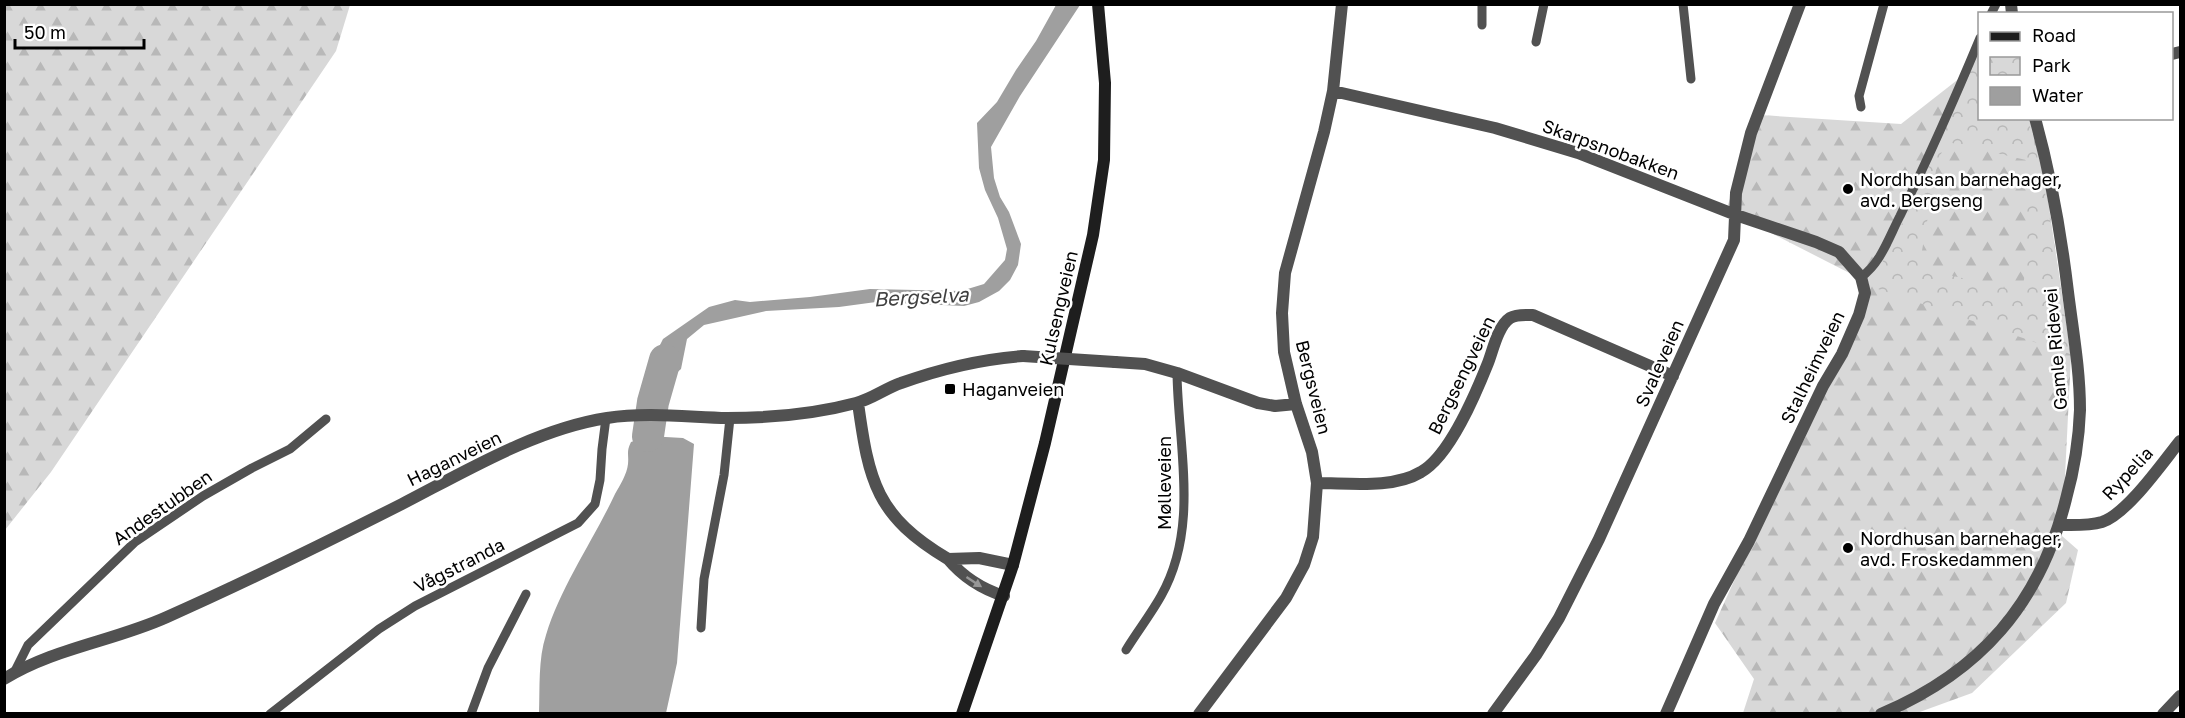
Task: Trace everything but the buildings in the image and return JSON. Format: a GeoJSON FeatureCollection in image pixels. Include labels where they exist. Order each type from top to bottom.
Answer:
{"type":"FeatureCollection","features":[{"type":"Feature","properties":{"kind":"main road","name":"Kulsengveien"},"geometry":{"type":"LineString","coordinates":[[962,714],[1013,565],[1048,432],[1095,225],[1104,160],[1105,83],[1098,4]]}},
{"type":"Feature","properties":{"kind":"street","name":"Bergsveien"},"geometry":{"type":"LineString","coordinates":[[1199,714],[1286,598],[1304,565],[1313,537],[1317,483],[1312,452],[1296,404],[1284,352],[1282,313],[1285,273],[1333,91],[1342,4]]}},
{"type":"Feature","properties":{"kind":"street","name":"Svaleveien"},"geometry":{"type":"LineString","coordinates":[[1493,714],[1536,655],[1559,618],[1599,539],[1734,240],[1736,193],[1751,132],[1800,4]]}},
{"type":"Feature","properties":{"kind":"street","name":"Skarpsnobakken"},"geometry":{"type":"LineString","coordinates":[[1333,91],[1495,128],[1557,147],[1736,215],[1816,242],[1839,252],[1861,277]]}},
{"type":"Feature","properties":{"kind":"street","name":"Gamle Ridevei"},"geometry":{"type":"LineString","coordinates":[[1881,714],[1953,674],[1992,641],[2017,612],[2041,572],[2060,525],[2075,466],[2080,411],[2078,362],[2062,243],[2051,181],[2036,120]]}},
{"type":"Feature","properties":{"kind":"street","name":"Stalheimveien"},"geometry":{"type":"LineString","coordinates":[[1666,714],[1714,604],[1749,541],[1823,386],[1842,354],[1859,315],[1865,293],[1861,277]]}},
{"type":"Feature","properties":{"kind":"street","name":"Bergsengveien"},"geometry":{"type":"LineString","coordinates":[[1317,483],[1407,479],[1424,471],[1443,452],[1461,420],[1480,382],[1500,330],[1509,318],[1533,315],[1672,376]]}},
{"type":"Feature","properties":{"kind":"street","name":"Haganveien"},"geometry":{"type":"LineString","coordinates":[[9,676],[51,656],[164,618],[339,536],[491,458],[554,433],[606,418],[634,415],[730,418],[772,416],[858,403],[900,383],[994,358],[1023,356],[1145,364],[1258,403],[1296,404]]}},
{"type":"Feature","properties":{"kind":"street"},"geometry":{"type":"LineString","coordinates":[[858,403],[869,469],[875,488],[884,504],[909,533],[948,559],[959,572],[1004,596]]}},
{"type":"Feature","properties":{"kind":"street","name":"Rypelia"},"geometry":{"type":"LineString","coordinates":[[2060,525],[2079,526],[2103,521],[2120,511],[2181,441]]}},
{"type":"Feature","properties":{"kind":"street"},"geometry":{"type":"LineString","coordinates":[[948,559],[979,558],[1013,565]]}},
{"type":"Feature","properties":{"kind":"street"},"geometry":{"type":"LineString","coordinates":[[2163,714],[2181,696]]}},
{"type":"Feature","properties":{"kind":"lane"},"geometry":{"type":"LineString","coordinates":[[1482,4],[1482,25]]}},
{"type":"Feature","properties":{"kind":"lane"},"geometry":{"type":"LineString","coordinates":[[1536,42],[1544,4]]}},
{"type":"Feature","properties":{"kind":"lane"},"geometry":{"type":"LineString","coordinates":[[1683,4],[1691,79]]}},
{"type":"Feature","properties":{"kind":"lane"},"geometry":{"type":"LineString","coordinates":[[1861,107],[1859,96],[1884,4]]}},
{"type":"Feature","properties":{"kind":"lane"},"geometry":{"type":"LineString","coordinates":[[1861,277],[1872,269],[1905,205],[1978,42]]}},
{"type":"Feature","properties":{"kind":"lane","name":"Mølleveien"},"geometry":{"type":"LineString","coordinates":[[1126,650],[1161,596],[1174,566],[1182,534],[1184,495],[1177,374]]}},
{"type":"Feature","properties":{"kind":"lane","name":"Vågstranda"},"geometry":{"type":"LineString","coordinates":[[270,714],[379,629],[415,606],[578,523],[595,504],[600,480],[606,418]]}},
{"type":"Feature","properties":{"kind":"lane"},"geometry":{"type":"LineString","coordinates":[[701,628],[704,579],[722,486],[730,418]]}},
{"type":"Feature","properties":{"kind":"lane","name":"Andestubben"},"geometry":{"type":"LineString","coordinates":[[9,676],[28,645],[135,542],[203,496],[290,449],[326,419]]}},
{"type":"Feature","properties":{"kind":"lane"},"geometry":{"type":"LineString","coordinates":[[471,714],[488,668],[526,594]]}},
{"type":"Feature","properties":{"kind":"green space"},"geometry":{"type":"Polygon","coordinates":[[[5,4],[350,5],[336,51],[51,472],[5,530],[5,4]]]}},
{"type":"Feature","properties":{"kind":"green space"},"geometry":{"type":"Polygon","coordinates":[[[1978,52],[1978,120],[2028,120],[2048,206],[2070,354],[1878,289],[1875,277],[1913,202],[1978,52]],[[1948,142],[1938,159],[1919,268],[2022,292],[2026,267],[2026,160],[1948,142]]]}},
{"type":"Feature","properties":{"kind":"green space"},"geometry":{"type":"Polygon","coordinates":[[[1978,64],[1978,120],[2036,120],[2071,356],[2062,536],[2078,550],[2066,603],[1972,693],[1917,713],[1743,713],[1754,679],[1715,623],[1869,283],[1726,210],[1760,115],[1901,124],[1978,64]]]}},
{"type":"Feature","properties":{"kind":"water"},"geometry":{"type":"Polygon","coordinates":[[[1056,5],[1080,5],[1020,96],[991,147],[994,178],[1021,244],[1018,265],[1010,280],[999,291],[979,302],[964,306],[876,302],[839,307],[766,311],[704,325],[687,339],[681,369],[666,382],[659,403],[648,402],[649,367],[663,339],[709,307],[735,300],[750,302],[870,289],[961,291],[984,284],[1005,260],[1007,249],[979,168],[977,123],[997,102],[1056,5]]]}},
{"type":"Feature","properties":{"kind":"water"},"geometry":{"type":"Polygon","coordinates":[[[648,436],[683,438],[694,444],[677,663],[666,713],[539,713],[542,654],[552,617],[625,476],[631,442],[648,436]]]}},
{"type":"Feature","properties":{"kind":"waterway","name":"Bergselva"},"geometry":{"type":"LineString","coordinates":[[648,436],[653,402],[665,360]]}},
{"type":"Feature","properties":{"kind":"place","name":"Nordhusan barnehager, avd. Bergseng"},"geometry":{"type":"Point","coordinates":[1848,189]}},
{"type":"Feature","properties":{"kind":"place","name":"Haganveien"},"geometry":{"type":"Point","coordinates":[950,389]}},
{"type":"Feature","properties":{"kind":"place","name":"Nordhusan barnehager, avd. Froskedammen"},"geometry":{"type":"Point","coordinates":[1848,548]}}]}
